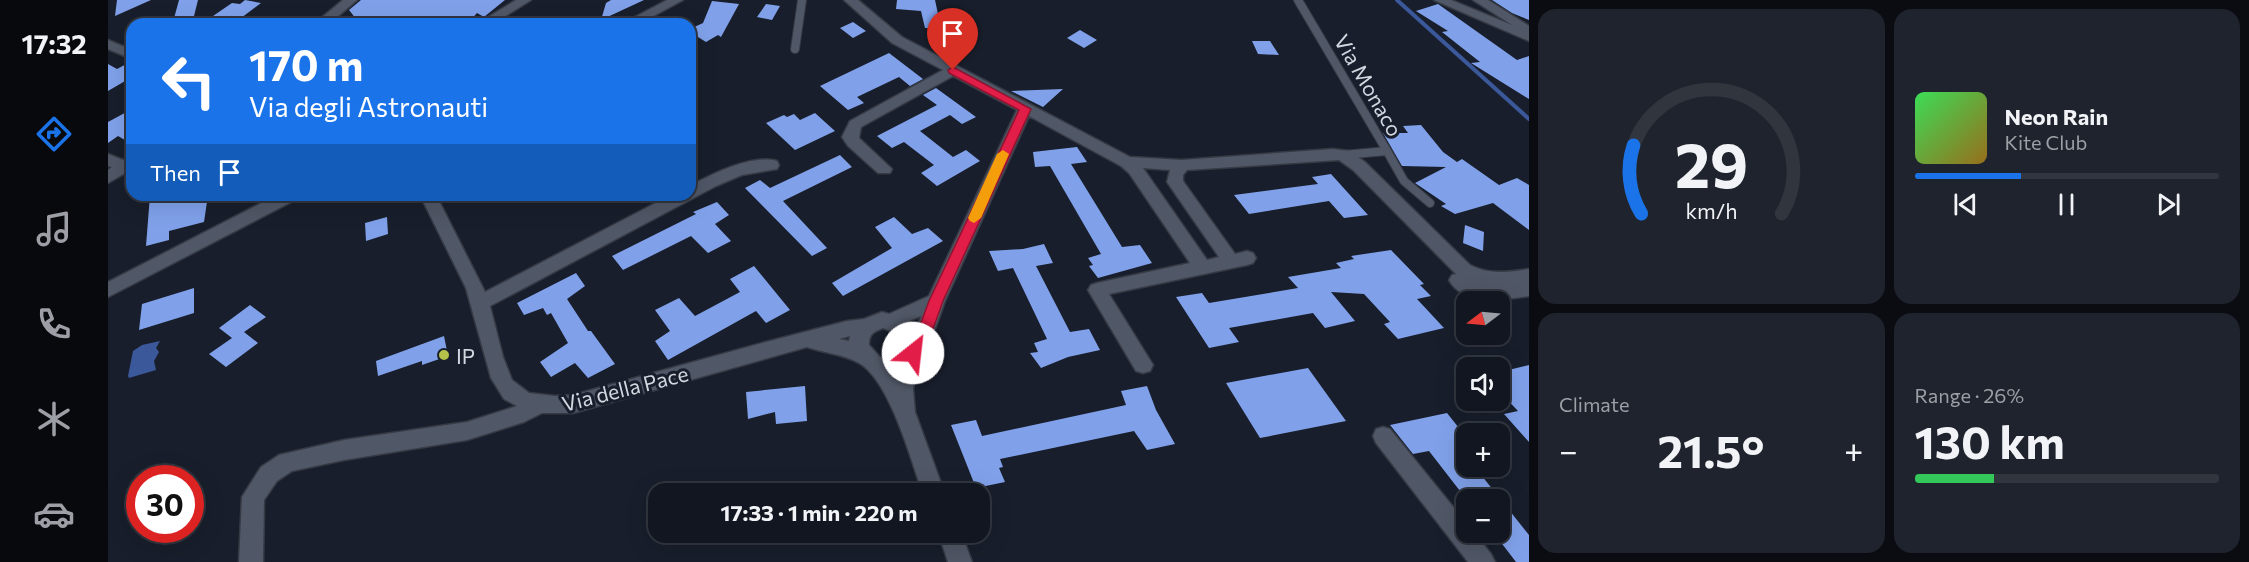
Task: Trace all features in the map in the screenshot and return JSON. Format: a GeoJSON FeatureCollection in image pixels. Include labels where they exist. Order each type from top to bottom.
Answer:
{"type":"FeatureCollection","features":[{"type":"Feature","properties":{"kind":"street"},"geometry":{"type":"LineString","coordinates":[[328,18],[351,0]]}},
{"type":"Feature","properties":{"kind":"street"},"geometry":{"type":"LineString","coordinates":[[496,18],[525,0]]}},
{"type":"Feature","properties":{"kind":"street"},"geometry":{"type":"LineString","coordinates":[[641,18],[677,0]]}},
{"type":"Feature","properties":{"kind":"street"},"geometry":{"type":"LineString","coordinates":[[1440,0],[1529,34]]}},
{"type":"Feature","properties":{"kind":"street"},"geometry":{"type":"LineString","coordinates":[[1479,0],[1529,34]]}},
{"type":"Feature","properties":{"kind":"street"},"geometry":{"type":"LineString","coordinates":[[854,2],[897,40],[1135,168],[1202,267]]}},
{"type":"Feature","properties":{"kind":"street"},"geometry":{"type":"LineString","coordinates":[[108,44],[126,52]]}},
{"type":"Feature","properties":{"kind":"street"},"geometry":{"type":"LineString","coordinates":[[884,169],[853,142],[851,132],[855,124],[953,70]]}},
{"type":"Feature","properties":{"kind":"street"},"geometry":{"type":"LineString","coordinates":[[905,412],[903,389],[912,353],[926,329],[936,301],[1026,109]]}},
{"type":"Feature","properties":{"kind":"street"},"geometry":{"type":"LineString","coordinates":[[1127,162],[1182,165],[1316,154],[1343,155],[1359,166],[1464,270],[1477,278],[1490,281],[1529,276]]}},
{"type":"Feature","properties":{"kind":"street"},"geometry":{"type":"LineString","coordinates":[[1316,154],[1349,171],[1462,283],[1476,291],[1492,294],[1529,289]]}},
{"type":"Feature","properties":{"kind":"street"},"geometry":{"type":"LineString","coordinates":[[108,159],[126,164]]}},
{"type":"Feature","properties":{"kind":"street"},"geometry":{"type":"LineString","coordinates":[[108,177],[126,165]]}},
{"type":"Feature","properties":{"kind":"street"},"geometry":{"type":"LineString","coordinates":[[696,190],[730,172],[750,166],[771,165]]}},
{"type":"Feature","properties":{"kind":"street"},"geometry":{"type":"LineString","coordinates":[[1143,365],[1097,290],[1239,259],[1174,182],[1175,174],[1182,165]]}},
{"type":"Feature","properties":{"kind":"street"},"geometry":{"type":"LineString","coordinates":[[1157,200],[1172,209],[1183,207],[1187,200]]}},
{"type":"Feature","properties":{"kind":"street"},"geometry":{"type":"LineString","coordinates":[[108,290],[279,201]]}},
{"type":"Feature","properties":{"kind":"street","name":"Via della Pace"},"geometry":{"type":"LineString","coordinates":[[431,201],[480,303],[505,386],[519,397],[540,404],[556,406],[573,404],[766,350],[809,341],[847,329],[865,327],[873,322],[891,321],[936,301]]}},
{"type":"Feature","properties":{"kind":"street"},"geometry":{"type":"LineString","coordinates":[[480,303],[675,201]]}},
{"type":"Feature","properties":{"kind":"street"},"geometry":{"type":"LineString","coordinates":[[891,321],[899,323],[911,333],[912,353]]}},
{"type":"Feature","properties":{"kind":"street"},"geometry":{"type":"LineString","coordinates":[[865,327],[861,332],[858,345],[905,412],[930,483]]}},
{"type":"Feature","properties":{"kind":"street","name":"Via della Pace"},"geometry":{"type":"LineString","coordinates":[[809,341],[848,349],[871,361],[894,366],[912,353]]}},
{"type":"Feature","properties":{"kind":"street"},"geometry":{"type":"LineString","coordinates":[[251,562],[253,497],[269,474],[287,462],[344,450],[467,431],[524,413],[540,404]]}},
{"type":"Feature","properties":{"kind":"street"},"geometry":{"type":"LineString","coordinates":[[1383,436],[1483,562]]}},
{"type":"Feature","properties":{"kind":"street"},"geometry":{"type":"LineString","coordinates":[[953,543],[960,562]]}},
{"type":"Feature","properties":{"kind":"lane"},"geometry":{"type":"LineString","coordinates":[[795,49],[802,0]]}},
{"type":"Feature","properties":{"kind":"lane","name":"Via Monaco"},"geometry":{"type":"LineString","coordinates":[[1298,0],[1387,152],[1343,155]]}},
{"type":"Feature","properties":{"kind":"lane"},"geometry":{"type":"LineString","coordinates":[[1387,152],[1404,181],[1430,203]]}},
{"type":"Feature","properties":{"kind":"water"},"geometry":{"type":"Polygon","coordinates":[[[160,341],[156,348],[159,352],[154,361],[156,370],[129,378],[133,351],[142,345],[160,341]]]}},
{"type":"Feature","properties":{"kind":"building"},"geometry":{"type":"Polygon","coordinates":[[[117,0],[151,0],[115,16],[117,0]]]}},
{"type":"Feature","properties":{"kind":"building"},"geometry":{"type":"Polygon","coordinates":[[[179,0],[198,0],[194,18],[174,18],[179,0]]]}},
{"type":"Feature","properties":{"kind":"building"},"geometry":{"type":"Polygon","coordinates":[[[245,0],[261,3],[241,18],[213,16],[232,3],[240,4],[245,0]]]}},
{"type":"Feature","properties":{"kind":"building"},"geometry":{"type":"Polygon","coordinates":[[[361,0],[505,0],[484,17],[477,13],[472,18],[355,18],[349,10],[361,0]]]}},
{"type":"Feature","properties":{"kind":"building"},"geometry":{"type":"Polygon","coordinates":[[[611,0],[644,0],[602,18],[606,3],[611,0]]]}},
{"type":"Feature","properties":{"kind":"building"},"geometry":{"type":"Polygon","coordinates":[[[897,0],[935,0],[941,28],[925,28],[921,11],[896,9],[897,0]]]}},
{"type":"Feature","properties":{"kind":"building"},"geometry":{"type":"Polygon","coordinates":[[[1492,0],[1529,0],[1529,20],[1512,13],[1492,0]]]}},
{"type":"Feature","properties":{"kind":"building"},"geometry":{"type":"Polygon","coordinates":[[[712,1],[739,4],[721,37],[718,35],[706,42],[696,36],[696,26],[703,23],[712,1]]]}},
{"type":"Feature","properties":{"kind":"building"},"geometry":{"type":"Polygon","coordinates":[[[766,4],[780,6],[772,20],[757,17],[766,4]]]}},
{"type":"Feature","properties":{"kind":"building"},"geometry":{"type":"Polygon","coordinates":[[[1438,4],[1517,60],[1529,56],[1529,99],[1471,63],[1480,62],[1442,32],[1448,31],[1416,11],[1438,4]]]}},
{"type":"Feature","properties":{"kind":"building"},"geometry":{"type":"Polygon","coordinates":[[[853,22],[866,31],[853,38],[840,28],[853,22]]]}},
{"type":"Feature","properties":{"kind":"building"},"geometry":{"type":"Polygon","coordinates":[[[1080,30],[1097,40],[1084,48],[1067,38],[1080,30]]]}},
{"type":"Feature","properties":{"kind":"building"},"geometry":{"type":"Polygon","coordinates":[[[1252,41],[1270,41],[1279,55],[1258,54],[1252,41]]]}},
{"type":"Feature","properties":{"kind":"building"},"geometry":{"type":"Polygon","coordinates":[[[889,53],[923,79],[910,86],[899,77],[857,97],[864,103],[848,110],[820,86],[889,53]]]}},
{"type":"Feature","properties":{"kind":"building"},"geometry":{"type":"Polygon","coordinates":[[[108,64],[117,69],[126,64],[126,80],[108,91],[108,64]]]}},
{"type":"Feature","properties":{"kind":"building"},"geometry":{"type":"Polygon","coordinates":[[[936,88],[976,117],[962,124],[950,115],[920,131],[953,157],[966,150],[980,161],[937,186],[921,173],[934,165],[904,142],[892,148],[877,136],[937,105],[923,95],[936,88]]]}},
{"type":"Feature","properties":{"kind":"building"},"geometry":{"type":"Polygon","coordinates":[[[1063,89],[1043,107],[1011,91],[1063,89]]]}},
{"type":"Feature","properties":{"kind":"building"},"geometry":{"type":"Polygon","coordinates":[[[126,112],[126,139],[118,136],[108,143],[108,122],[126,112]]]}},
{"type":"Feature","properties":{"kind":"building"},"geometry":{"type":"Polygon","coordinates":[[[815,113],[835,131],[795,150],[766,123],[784,115],[787,117],[794,114],[800,120],[815,113]]]}},
{"type":"Feature","properties":{"kind":"building"},"geometry":{"type":"Polygon","coordinates":[[[1421,125],[1443,152],[1457,162],[1462,159],[1499,185],[1517,178],[1529,185],[1529,230],[1493,203],[1455,214],[1441,206],[1446,204],[1415,183],[1446,167],[1402,166],[1383,133],[1408,133],[1403,126],[1421,125]]]}},
{"type":"Feature","properties":{"kind":"building"},"geometry":{"type":"Polygon","coordinates":[[[1077,147],[1087,162],[1071,164],[1122,247],[1140,245],[1152,263],[1098,278],[1089,266],[1093,265],[1088,258],[1101,254],[1050,166],[1035,167],[1033,152],[1077,147]]]}},
{"type":"Feature","properties":{"kind":"building"},"geometry":{"type":"Polygon","coordinates":[[[840,155],[852,167],[783,201],[827,248],[812,256],[745,188],[760,180],[770,188],[840,155]]]}},
{"type":"Feature","properties":{"kind":"building"},"geometry":{"type":"Polygon","coordinates":[[[1331,174],[1368,215],[1344,218],[1329,201],[1249,214],[1234,195],[1318,184],[1312,177],[1331,174]]]}},
{"type":"Feature","properties":{"kind":"building"},"geometry":{"type":"Polygon","coordinates":[[[150,201],[207,201],[204,222],[169,231],[169,240],[146,246],[150,201]]]}},
{"type":"Feature","properties":{"kind":"building"},"geometry":{"type":"Polygon","coordinates":[[[717,202],[729,215],[715,224],[731,241],[708,253],[691,236],[623,270],[612,256],[696,214],[693,212],[717,202]]]}},
{"type":"Feature","properties":{"kind":"building"},"geometry":{"type":"Polygon","coordinates":[[[387,217],[388,234],[366,241],[365,223],[387,217]]]}},
{"type":"Feature","properties":{"kind":"building"},"geometry":{"type":"Polygon","coordinates":[[[894,217],[912,234],[928,228],[943,241],[843,296],[832,283],[892,248],[875,227],[894,217]]]}},
{"type":"Feature","properties":{"kind":"building"},"geometry":{"type":"Polygon","coordinates":[[[1465,225],[1484,232],[1483,251],[1463,243],[1465,225]]]}},
{"type":"Feature","properties":{"kind":"building"},"geometry":{"type":"Polygon","coordinates":[[[1044,244],[1053,263],[1036,266],[1070,332],[1089,329],[1100,350],[1068,357],[1041,368],[1030,353],[1038,352],[1034,343],[1047,339],[1013,268],[998,271],[989,251],[1023,249],[1044,244]]]}},
{"type":"Feature","properties":{"kind":"building"},"geometry":{"type":"Polygon","coordinates":[[[1391,250],[1424,284],[1420,285],[1431,296],[1417,299],[1444,328],[1398,339],[1384,324],[1390,322],[1364,294],[1331,292],[1355,321],[1325,328],[1313,313],[1229,328],[1239,342],[1209,348],[1176,297],[1202,293],[1209,303],[1298,288],[1288,277],[1341,268],[1336,263],[1354,259],[1351,256],[1391,250]]]}},
{"type":"Feature","properties":{"kind":"building"},"geometry":{"type":"Polygon","coordinates":[[[754,266],[790,310],[766,323],[756,311],[668,360],[655,341],[670,331],[655,310],[679,298],[695,316],[740,292],[730,279],[754,266]]]}},
{"type":"Feature","properties":{"kind":"building"},"geometry":{"type":"Polygon","coordinates":[[[576,273],[585,286],[567,299],[588,331],[591,331],[615,364],[588,378],[575,363],[551,377],[540,362],[568,343],[551,313],[547,315],[543,308],[524,315],[517,303],[576,273]]]}},
{"type":"Feature","properties":{"kind":"building"},"geometry":{"type":"Polygon","coordinates":[[[194,288],[194,313],[139,330],[142,304],[194,288]]]}},
{"type":"Feature","properties":{"kind":"building"},"geometry":{"type":"Polygon","coordinates":[[[250,305],[266,317],[244,332],[258,343],[226,367],[209,354],[232,338],[219,328],[250,305]]]}},
{"type":"Feature","properties":{"kind":"building"},"geometry":{"type":"Polygon","coordinates":[[[444,336],[448,356],[422,365],[422,361],[378,376],[376,361],[444,336]]]}},
{"type":"Feature","properties":{"kind":"building"},"geometry":{"type":"Polygon","coordinates":[[[1529,365],[1529,442],[1504,414],[1518,411],[1510,403],[1510,370],[1529,365]]]}},
{"type":"Feature","properties":{"kind":"building"},"geometry":{"type":"Polygon","coordinates":[[[1308,368],[1346,421],[1260,438],[1226,383],[1308,368]]]}},
{"type":"Feature","properties":{"kind":"building"},"geometry":{"type":"Polygon","coordinates":[[[805,386],[807,421],[776,424],[775,412],[748,419],[746,392],[805,386]]]}},
{"type":"Feature","properties":{"kind":"building"},"geometry":{"type":"Polygon","coordinates":[[[1147,386],[1156,410],[1175,444],[1147,450],[1134,431],[1000,459],[1003,467],[999,468],[1005,482],[990,485],[990,483],[974,483],[951,425],[976,420],[982,436],[1126,405],[1121,391],[1147,386]]]}},
{"type":"Feature","properties":{"kind":"building"},"geometry":{"type":"Polygon","coordinates":[[[1447,413],[1456,424],[1456,477],[1483,477],[1492,489],[1458,489],[1429,451],[1413,454],[1390,425],[1447,413]]]}},
{"type":"Feature","properties":{"kind":"building"},"geometry":{"type":"Polygon","coordinates":[[[1510,511],[1529,535],[1529,562],[1516,562],[1501,543],[1510,543],[1510,511]]]}},
{"type":"Feature","properties":{"kind":"waterway"},"geometry":{"type":"LineString","coordinates":[[1397,0],[1529,119]]}},
{"type":"Feature","properties":{"kind":"slow traffic"},"geometry":{"type":"LineString","coordinates":[[974,218],[1003,154]]}},
{"type":"Feature","properties":{"kind":"place","name":"IP"},"geometry":{"type":"Point","coordinates":[444,355]}},
{"type":"Feature","properties":{"kind":"route"},"geometry":{"type":"LineString","coordinates":[[913,353],[1026,109],[953,70]]}}]}
